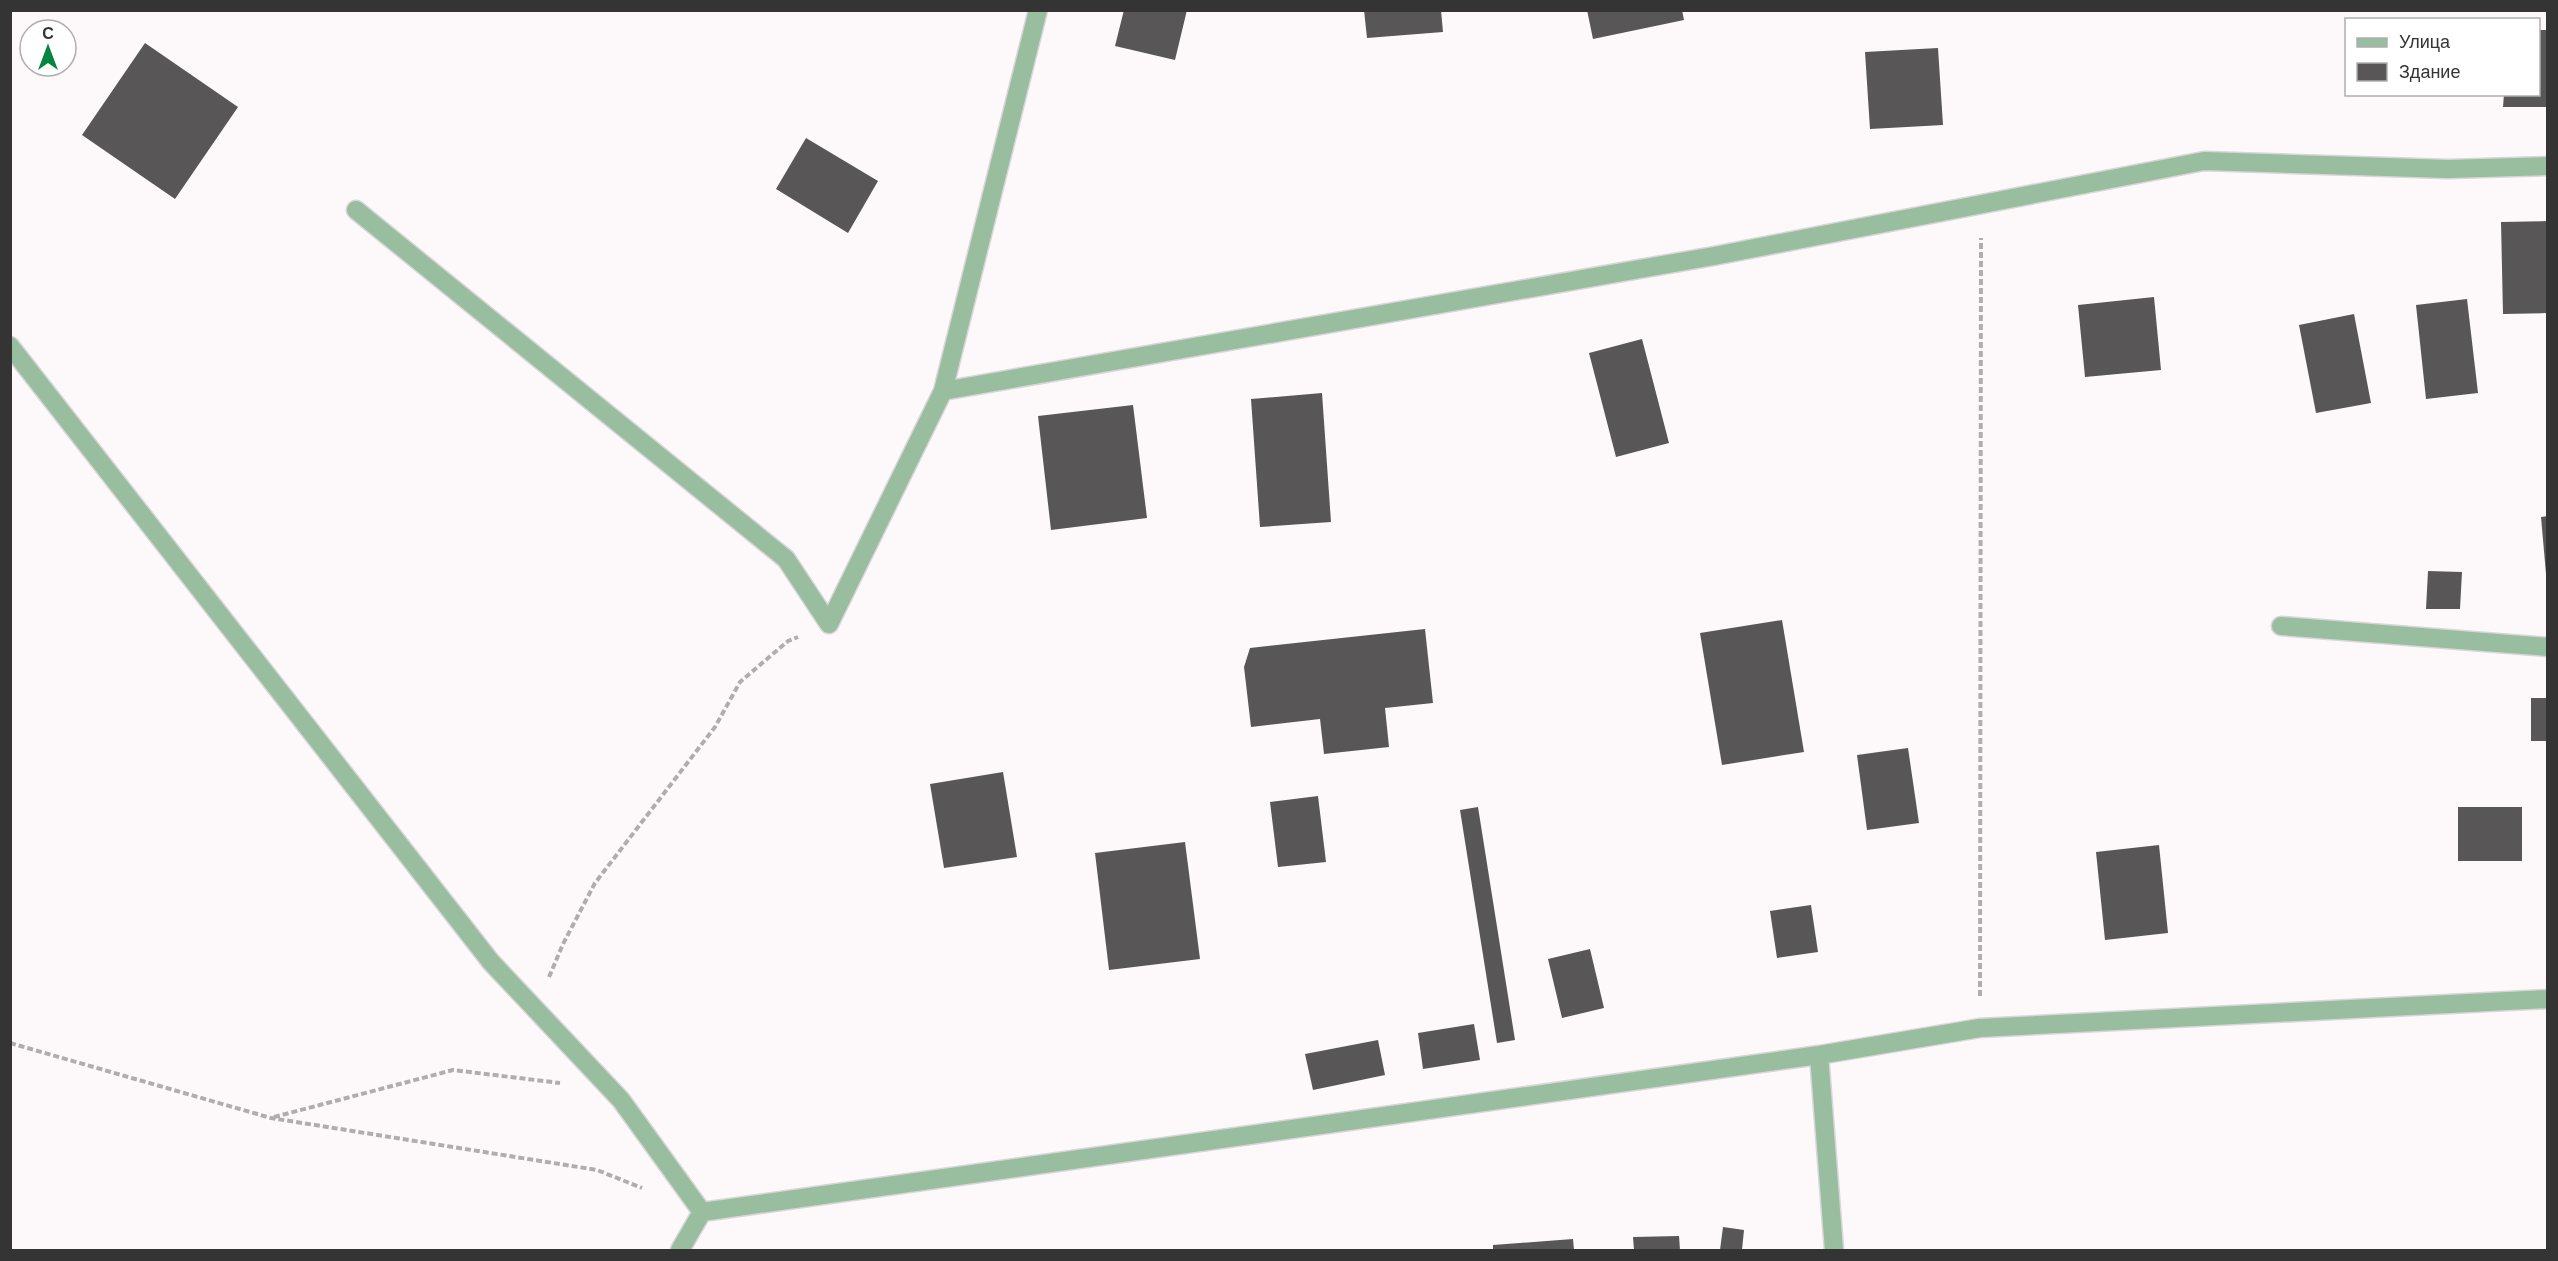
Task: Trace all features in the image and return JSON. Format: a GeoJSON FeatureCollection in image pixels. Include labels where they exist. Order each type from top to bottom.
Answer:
{"type":"FeatureCollection","features":[{"type":"Feature","properties":{"kind":"street"},"geometry":{"type":"LineString","coordinates":[[829,624],[943,391],[1038,10]]}},
{"type":"Feature","properties":{"kind":"street"},"geometry":{"type":"LineString","coordinates":[[943,391],[1714,256],[2204,161],[2448,169],[2547,166]]}},
{"type":"Feature","properties":{"kind":"street"},"geometry":{"type":"LineString","coordinates":[[356,210],[786,559],[829,624]]}},
{"type":"Feature","properties":{"kind":"street"},"geometry":{"type":"LineString","coordinates":[[10,346],[491,962],[621,1100],[702,1212]]}},
{"type":"Feature","properties":{"kind":"street"},"geometry":{"type":"LineString","coordinates":[[2281,626],[2547,647]]}},
{"type":"Feature","properties":{"kind":"street"},"geometry":{"type":"LineString","coordinates":[[702,1212],[1819,1055],[1980,1028],[2547,999]]}},
{"type":"Feature","properties":{"kind":"street"},"geometry":{"type":"LineString","coordinates":[[1819,1055],[1834,1251]]}},
{"type":"Feature","properties":{"kind":"street"},"geometry":{"type":"LineString","coordinates":[[680,1251],[702,1212]]}},
{"type":"Feature","properties":{"kind":"path"},"geometry":{"type":"LineString","coordinates":[[1980,1028],[1982,204]]}},
{"type":"Feature","properties":{"kind":"path"},"geometry":{"type":"LineString","coordinates":[[536,1009],[563,944],[595,883],[703,744],[740,682],[788,641],[829,624]]}},
{"type":"Feature","properties":{"kind":"path"},"geometry":{"type":"LineString","coordinates":[[10,1042],[271,1118],[597,1170],[649,1191]]}},
{"type":"Feature","properties":{"kind":"path"},"geometry":{"type":"LineString","coordinates":[[271,1118],[453,1070],[568,1085]]}},
{"type":"Feature","properties":{"kind":"building"},"geometry":{"type":"Polygon","coordinates":[[[1124,10],[1187,10],[1175,60],[1115,46],[1124,10]]]}},
{"type":"Feature","properties":{"kind":"building"},"geometry":{"type":"Polygon","coordinates":[[[1364,10],[1441,10],[1443,32],[1367,38],[1364,10]]]}},
{"type":"Feature","properties":{"kind":"building"},"geometry":{"type":"Polygon","coordinates":[[[1587,10],[1682,10],[1684,20],[1593,39],[1587,10]]]}},
{"type":"Feature","properties":{"kind":"building"},"geometry":{"type":"Polygon","coordinates":[[[2540,30],[2548,30],[2548,107],[2503,107],[2504,96],[2540,96],[2540,30]]]}},
{"type":"Feature","properties":{"kind":"building"},"geometry":{"type":"Polygon","coordinates":[[[145,43],[238,107],[175,199],[82,135],[145,43]]]}},
{"type":"Feature","properties":{"kind":"building"},"geometry":{"type":"Polygon","coordinates":[[[1938,48],[1943,125],[1870,129],[1865,52],[1938,48]]]}},
{"type":"Feature","properties":{"kind":"building"},"geometry":{"type":"Polygon","coordinates":[[[806,138],[878,181],[848,233],[776,189],[806,138]]]}},
{"type":"Feature","properties":{"kind":"building"},"geometry":{"type":"Polygon","coordinates":[[[2548,221],[2548,313],[2503,314],[2501,222],[2548,221]]]}},
{"type":"Feature","properties":{"kind":"building"},"geometry":{"type":"Polygon","coordinates":[[[2154,297],[2161,370],[2085,377],[2078,305],[2154,297]]]}},
{"type":"Feature","properties":{"kind":"building"},"geometry":{"type":"Polygon","coordinates":[[[2467,299],[2478,393],[2426,399],[2416,305],[2467,299]]]}},
{"type":"Feature","properties":{"kind":"building"},"geometry":{"type":"Polygon","coordinates":[[[2354,314],[2371,403],[2316,413],[2299,325],[2354,314]]]}},
{"type":"Feature","properties":{"kind":"building"},"geometry":{"type":"Polygon","coordinates":[[[1642,339],[1669,443],[1616,457],[1589,353],[1642,339]]]}},
{"type":"Feature","properties":{"kind":"building"},"geometry":{"type":"Polygon","coordinates":[[[1322,393],[1331,522],[1260,527],[1251,399],[1322,393]]]}},
{"type":"Feature","properties":{"kind":"building"},"geometry":{"type":"Polygon","coordinates":[[[1133,405],[1147,518],[1051,530],[1038,416],[1133,405]]]}},
{"type":"Feature","properties":{"kind":"building"},"geometry":{"type":"Polygon","coordinates":[[[2548,516],[2548,574],[2546,574],[2541,517],[2548,516]]]}},
{"type":"Feature","properties":{"kind":"building"},"geometry":{"type":"Polygon","coordinates":[[[2428,571],[2462,572],[2460,609],[2426,609],[2428,571]]]}},
{"type":"Feature","properties":{"kind":"building"},"geometry":{"type":"Polygon","coordinates":[[[1782,620],[1804,752],[1722,765],[1700,633],[1782,620]]]}},
{"type":"Feature","properties":{"kind":"building"},"geometry":{"type":"Polygon","coordinates":[[[1425,629],[1433,703],[1385,708],[1389,747],[1324,754],[1320,719],[1251,727],[1244,667],[1250,648],[1425,629]]]}},
{"type":"Feature","properties":{"kind":"building"},"geometry":{"type":"Polygon","coordinates":[[[2531,698],[2548,698],[2548,741],[2531,741],[2531,698]]]}},
{"type":"Feature","properties":{"kind":"building"},"geometry":{"type":"Polygon","coordinates":[[[1908,748],[1919,823],[1867,830],[1857,755],[1908,748]]]}},
{"type":"Feature","properties":{"kind":"building"},"geometry":{"type":"Polygon","coordinates":[[[1003,772],[1017,857],[944,868],[930,784],[1003,772]]]}},
{"type":"Feature","properties":{"kind":"building"},"geometry":{"type":"Polygon","coordinates":[[[1318,796],[1326,862],[1278,867],[1270,802],[1318,796]]]}},
{"type":"Feature","properties":{"kind":"building"},"geometry":{"type":"Polygon","coordinates":[[[1478,807],[1515,1040],[1497,1043],[1460,810],[1478,807]]]}},
{"type":"Feature","properties":{"kind":"building"},"geometry":{"type":"Polygon","coordinates":[[[2458,807],[2522,807],[2522,861],[2458,861],[2458,807]]]}},
{"type":"Feature","properties":{"kind":"building"},"geometry":{"type":"Polygon","coordinates":[[[1185,842],[1200,959],[1109,970],[1095,853],[1185,842]]]}},
{"type":"Feature","properties":{"kind":"building"},"geometry":{"type":"Polygon","coordinates":[[[2159,845],[2168,933],[2105,940],[2096,852],[2159,845]]]}},
{"type":"Feature","properties":{"kind":"building"},"geometry":{"type":"Polygon","coordinates":[[[1811,905],[1818,952],[1777,958],[1770,911],[1811,905]]]}},
{"type":"Feature","properties":{"kind":"building"},"geometry":{"type":"Polygon","coordinates":[[[1590,949],[1604,1008],[1562,1018],[1548,959],[1590,949]]]}},
{"type":"Feature","properties":{"kind":"building"},"geometry":{"type":"Polygon","coordinates":[[[1474,1024],[1480,1060],[1423,1069],[1418,1033],[1474,1024]]]}},
{"type":"Feature","properties":{"kind":"building"},"geometry":{"type":"Polygon","coordinates":[[[1378,1040],[1385,1075],[1313,1090],[1305,1054],[1378,1040]]]}},
{"type":"Feature","properties":{"kind":"building"},"geometry":{"type":"Polygon","coordinates":[[[1723,1227],[1744,1230],[1742,1250],[1720,1250],[1723,1227]]]}},
{"type":"Feature","properties":{"kind":"building"},"geometry":{"type":"Polygon","coordinates":[[[1679,1236],[1680,1250],[1634,1250],[1633,1237],[1679,1236]]]}},
{"type":"Feature","properties":{"kind":"building"},"geometry":{"type":"Polygon","coordinates":[[[1573,1239],[1574,1250],[1493,1250],[1493,1245],[1573,1239]]]}}]}
